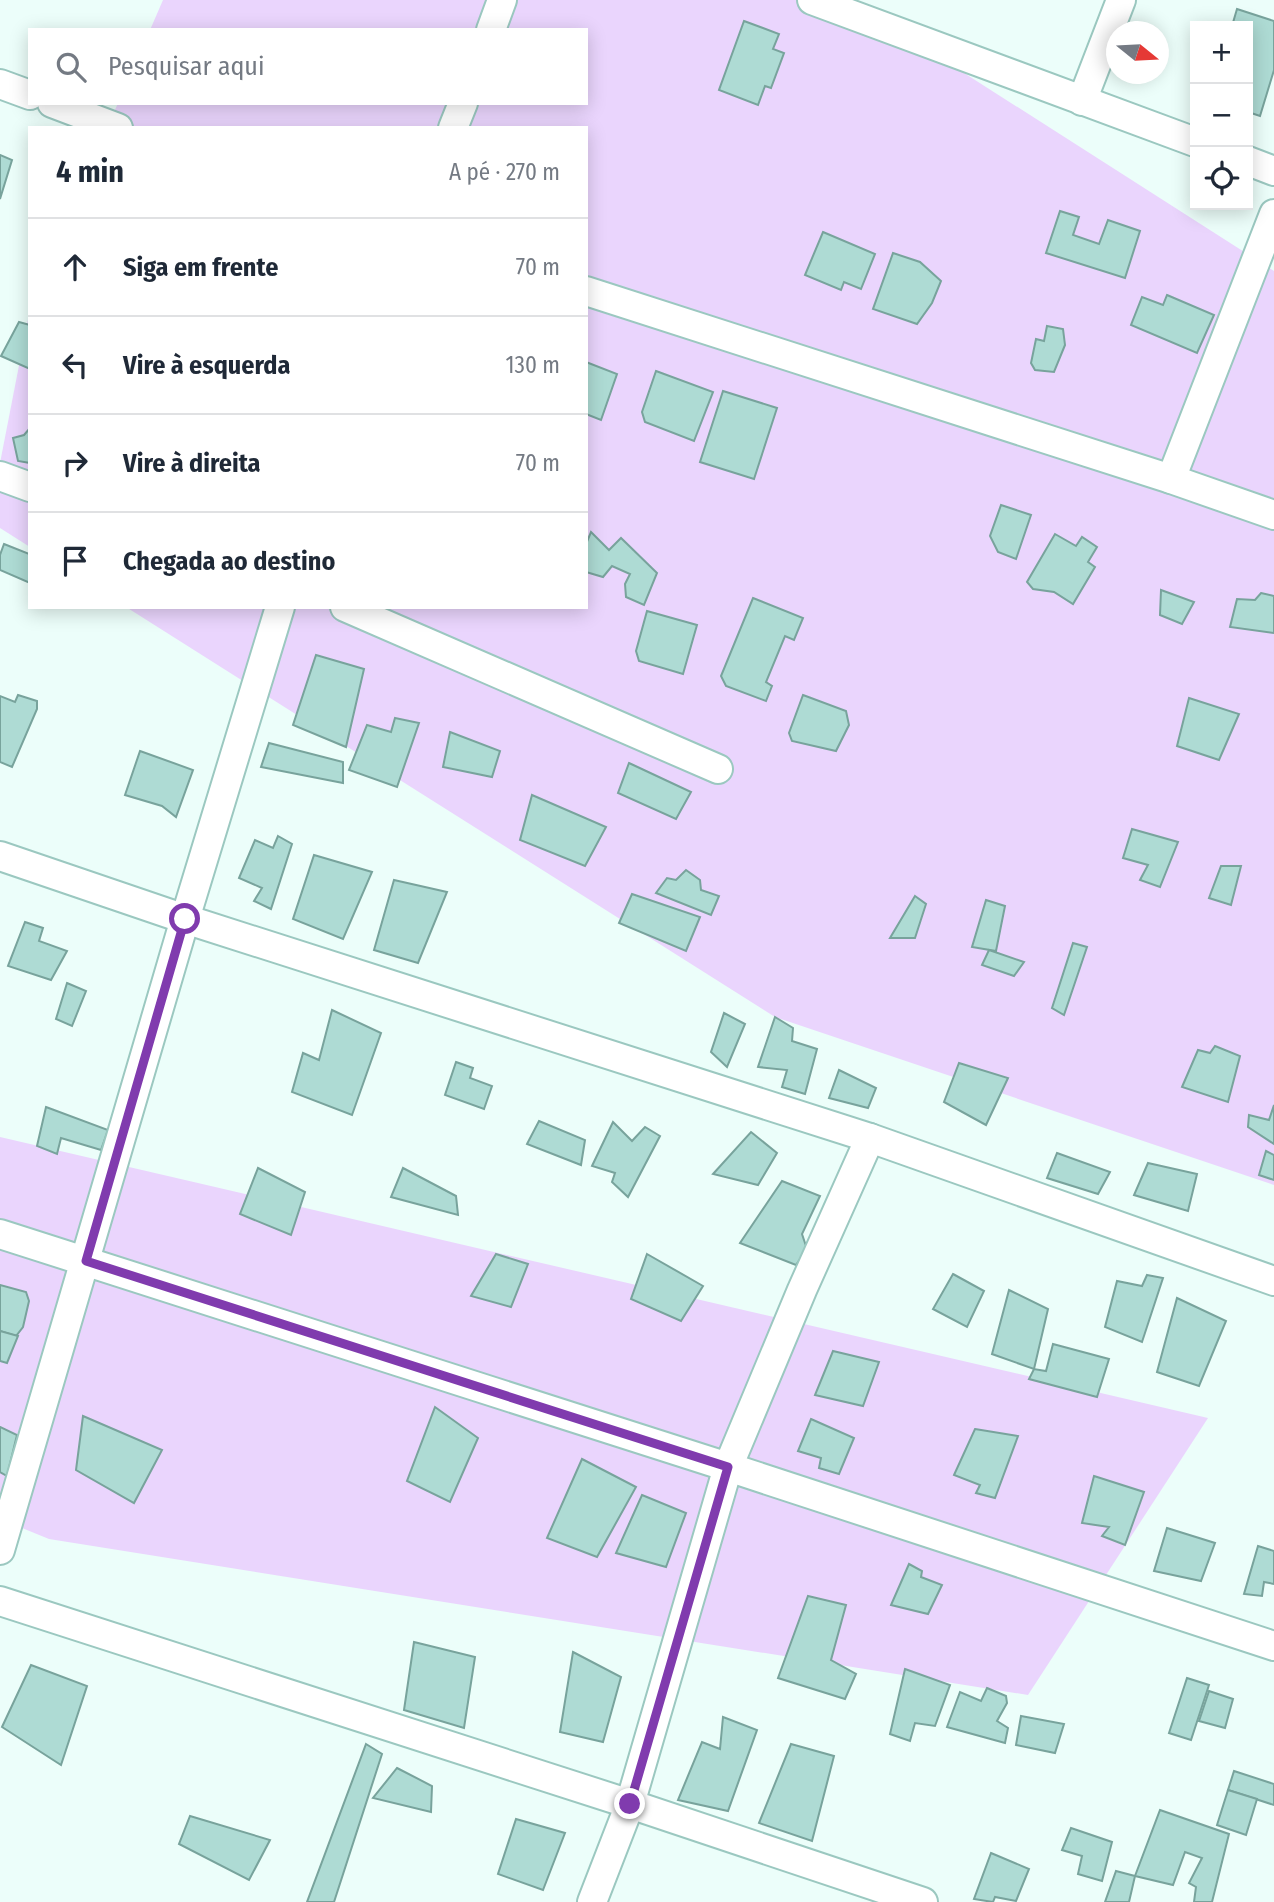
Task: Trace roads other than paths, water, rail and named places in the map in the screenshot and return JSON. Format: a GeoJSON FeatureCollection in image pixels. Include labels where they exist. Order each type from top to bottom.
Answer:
{"type":"FeatureCollection","features":[{"type":"Feature","properties":{"kind":"street"},"geometry":{"type":"LineString","coordinates":[[492,28],[502,0]]}},
{"type":"Feature","properties":{"kind":"street"},"geometry":{"type":"LineString","coordinates":[[812,0],[1190,140]]}},
{"type":"Feature","properties":{"kind":"street"},"geometry":{"type":"LineString","coordinates":[[1082,101],[1121,0]]}},
{"type":"Feature","properties":{"kind":"street"},"geometry":{"type":"LineString","coordinates":[[0,84],[28,94]]}},
{"type":"Feature","properties":{"kind":"street"},"geometry":{"type":"LineString","coordinates":[[57,105],[113,126]]}},
{"type":"Feature","properties":{"kind":"street"},"geometry":{"type":"LineString","coordinates":[[454,126],[462,105]]}},
{"type":"Feature","properties":{"kind":"street"},"geometry":{"type":"LineString","coordinates":[[1253,163],[1274,171]]}},
{"type":"Feature","properties":{"kind":"street"},"geometry":{"type":"LineString","coordinates":[[1171,479],[1274,214]]}},
{"type":"Feature","properties":{"kind":"street"},"geometry":{"type":"LineString","coordinates":[[588,292],[1171,479],[1274,515]]}},
{"type":"Feature","properties":{"kind":"street"},"geometry":{"type":"LineString","coordinates":[[0,476],[28,485]]}},
{"type":"Feature","properties":{"kind":"street"},"geometry":{"type":"LineString","coordinates":[[0,1550],[185,919],[279,609]]}},
{"type":"Feature","properties":{"kind":"street"},"geometry":{"type":"LineString","coordinates":[[350,609],[718,769]]}},
{"type":"Feature","properties":{"kind":"street"},"geometry":{"type":"LineString","coordinates":[[0,856],[185,919],[870,1138],[1274,1281]]}},
{"type":"Feature","properties":{"kind":"street"},"geometry":{"type":"LineString","coordinates":[[592,1902],[630,1804],[728,1467],[802,1290],[870,1138]]}},
{"type":"Feature","properties":{"kind":"street"},"geometry":{"type":"LineString","coordinates":[[0,1234],[728,1467],[1274,1646]]}},
{"type":"Feature","properties":{"kind":"street"},"geometry":{"type":"LineString","coordinates":[[0,1601],[630,1804],[923,1902]]}}]}
